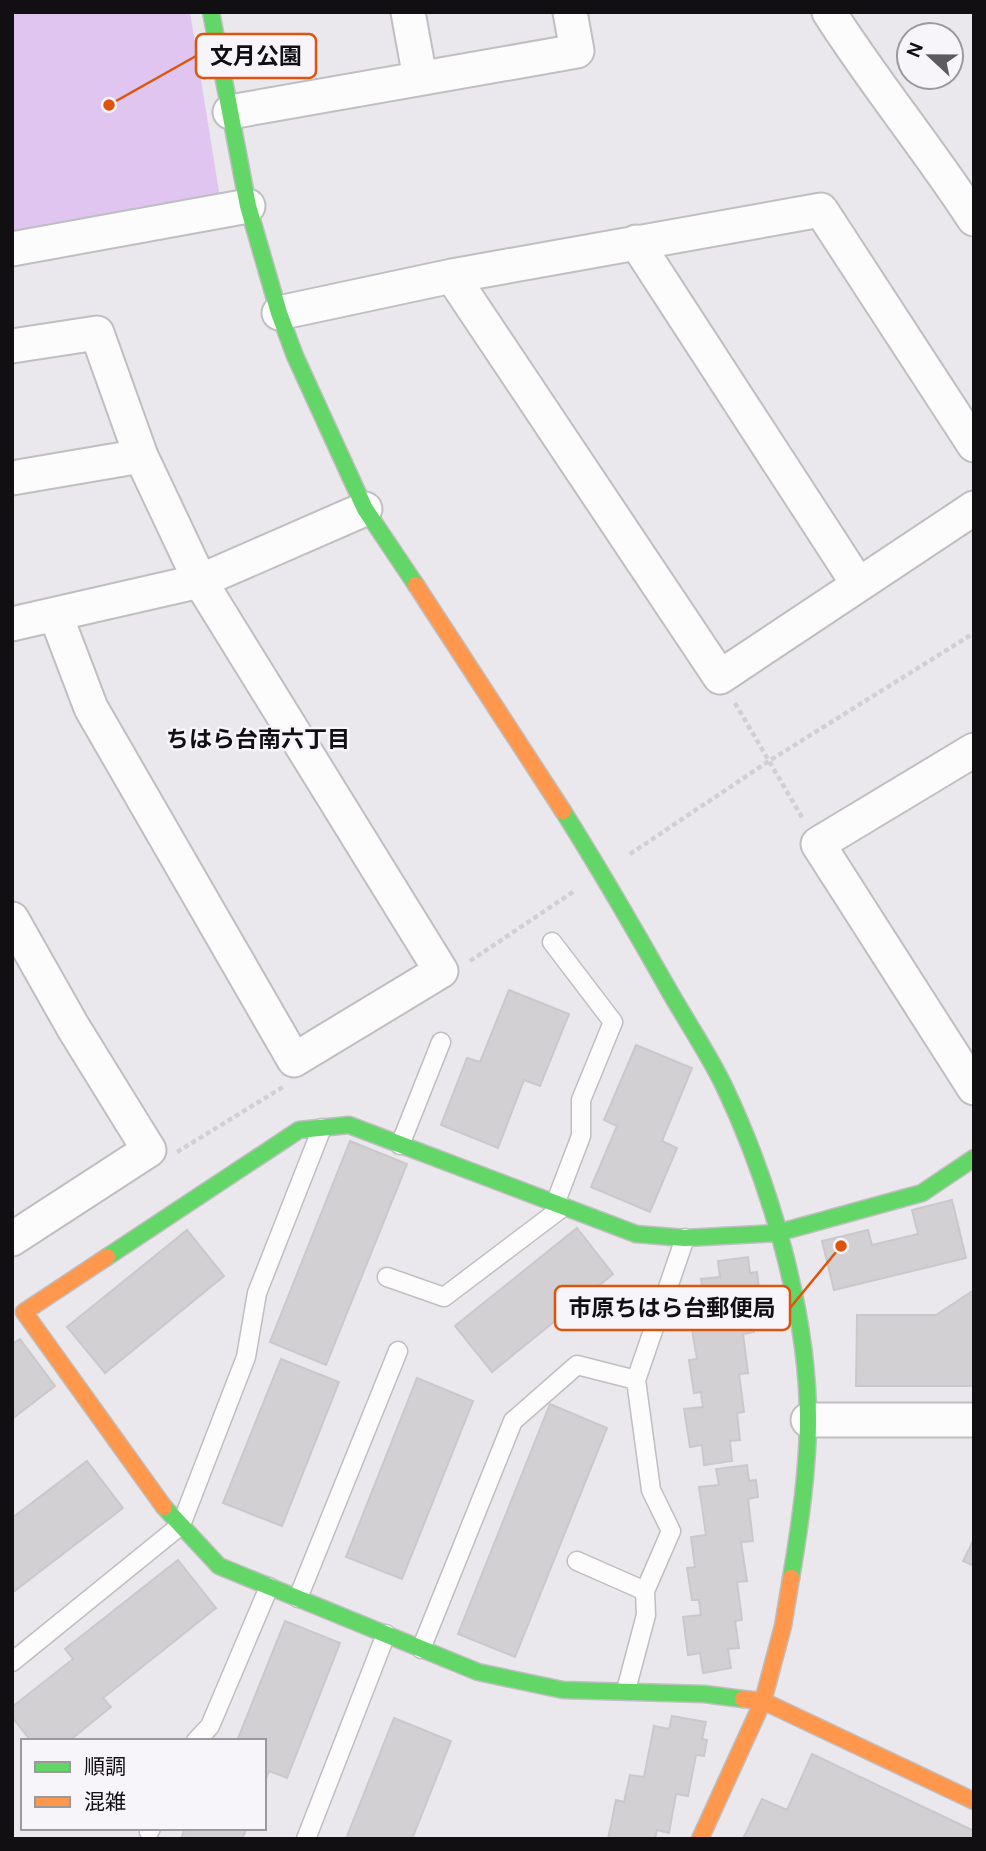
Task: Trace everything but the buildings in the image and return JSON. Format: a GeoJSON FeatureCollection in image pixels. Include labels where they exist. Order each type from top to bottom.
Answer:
{"type":"FeatureCollection","features":[{"type":"Feature","properties":{"kind":"street"},"geometry":{"type":"LineString","coordinates":[[211,12],[248,206],[279,313],[295,356],[365,509],[455,642],[602,873],[724,1086],[759,1173],[791,1276],[804,1353],[808,1420],[800,1523],[783,1626],[763,1701],[701,1839]]}},
{"type":"Feature","properties":{"kind":"street"},"geometry":{"type":"LineString","coordinates":[[408,12],[420,78]]}},
{"type":"Feature","properties":{"kind":"street"},"geometry":{"type":"LineString","coordinates":[[230,112],[577,51],[570,12]]}},
{"type":"Feature","properties":{"kind":"street"},"geometry":{"type":"LineString","coordinates":[[829,12],[857,56],[974,219]]}},
{"type":"Feature","properties":{"kind":"street"},"geometry":{"type":"LineString","coordinates":[[12,249],[248,206]]}},
{"type":"Feature","properties":{"kind":"street"},"geometry":{"type":"LineString","coordinates":[[279,313],[452,276],[821,210],[974,445]]}},
{"type":"Feature","properties":{"kind":"street"},"geometry":{"type":"LineString","coordinates":[[636,242],[858,584]]}},
{"type":"Feature","properties":{"kind":"street"},"geometry":{"type":"LineString","coordinates":[[452,276],[720,677],[974,508]]}},
{"type":"Feature","properties":{"kind":"street"},"geometry":{"type":"LineString","coordinates":[[12,346],[97,333],[141,456],[200,581],[441,971],[294,1060],[91,708],[56,616]]}},
{"type":"Feature","properties":{"kind":"street"},"geometry":{"type":"LineString","coordinates":[[12,478],[141,456]]}},
{"type":"Feature","properties":{"kind":"street"},"geometry":{"type":"LineString","coordinates":[[12,625],[200,581],[365,509]]}},
{"type":"Feature","properties":{"kind":"street"},"geometry":{"type":"LineString","coordinates":[[972,754],[818,844],[974,1088]]}},
{"type":"Feature","properties":{"kind":"street"},"geometry":{"type":"LineString","coordinates":[[12,919],[73,1027],[149,1150],[12,1239]]}},
{"type":"Feature","properties":{"kind":"street"},"geometry":{"type":"LineString","coordinates":[[974,1158],[922,1193],[777,1233],[685,1238],[636,1234],[349,1125],[299,1130],[18,1317],[162,1505],[219,1566],[478,1672],[563,1690],[704,1693],[763,1701],[974,1801]]}},
{"type":"Feature","properties":{"kind":"street"},"geometry":{"type":"LineString","coordinates":[[808,1420],[974,1420]]}},
{"type":"Feature","properties":{"kind":"lane"},"geometry":{"type":"LineString","coordinates":[[387,1277],[444,1297],[559,1205],[581,1136],[581,1100],[613,1022],[552,942]]}},
{"type":"Feature","properties":{"kind":"lane"},"geometry":{"type":"LineString","coordinates":[[400,1145],[441,1042]]}},
{"type":"Feature","properties":{"kind":"lane"},"geometry":{"type":"LineString","coordinates":[[12,1662],[181,1525],[246,1357],[257,1293],[322,1128]]}},
{"type":"Feature","properties":{"kind":"lane"},"geometry":{"type":"LineString","coordinates":[[626,1690],[646,1615],[645,1591],[671,1531],[651,1490],[636,1380],[685,1238]]}},
{"type":"Feature","properties":{"kind":"lane"},"geometry":{"type":"LineString","coordinates":[[298,1598],[398,1351]]}},
{"type":"Feature","properties":{"kind":"lane"},"geometry":{"type":"LineString","coordinates":[[421,1649],[513,1421],[577,1365],[636,1380]]}},
{"type":"Feature","properties":{"kind":"lane"},"geometry":{"type":"LineString","coordinates":[[577,1561],[645,1591]]}},
{"type":"Feature","properties":{"kind":"lane"},"geometry":{"type":"LineString","coordinates":[[198,1739],[210,1726],[269,1587]]}},
{"type":"Feature","properties":{"kind":"lane"},"geometry":{"type":"LineString","coordinates":[[306,1839],[386,1634]]}},
{"type":"Feature","properties":{"kind":"path"},"geometry":{"type":"LineString","coordinates":[[441,971],[461,968],[769,761],[974,633]]}},
{"type":"Feature","properties":{"kind":"path"},"geometry":{"type":"LineString","coordinates":[[720,677],[818,844]]}},
{"type":"Feature","properties":{"kind":"path"},"geometry":{"type":"LineString","coordinates":[[149,1150],[162,1162],[285,1085],[294,1060]]}},
{"type":"Feature","properties":{"kind":"shaded area"},"geometry":{"type":"Polygon","coordinates":[[[12,12],[190,12],[220,198],[12,234],[12,12]]]}},
{"type":"Feature","properties":{"kind":"traffic: fast"},"geometry":{"type":"LineString","coordinates":[[211,12],[248,206],[279,313],[295,356],[365,509],[416,585]]}},
{"type":"Feature","properties":{"kind":"traffic: fast"},"geometry":{"type":"LineString","coordinates":[[563,811],[718,1074],[741,1124],[771,1206],[794,1292],[806,1378],[807,1459],[791,1578]]}},
{"type":"Feature","properties":{"kind":"traffic: fast"},"geometry":{"type":"LineString","coordinates":[[107,1257],[299,1130],[349,1125],[636,1234],[685,1238],[777,1233],[922,1193],[974,1158]]}},
{"type":"Feature","properties":{"kind":"traffic: fast"},"geometry":{"type":"LineString","coordinates":[[164,1507],[219,1566],[478,1672],[563,1690],[704,1694],[743,1699]]}},
{"type":"Feature","properties":{"kind":"traffic: slow"},"geometry":{"type":"LineString","coordinates":[[416,585],[563,811]]}},
{"type":"Feature","properties":{"kind":"traffic: slow"},"geometry":{"type":"LineString","coordinates":[[107,1257],[24,1312],[164,1507]]}},
{"type":"Feature","properties":{"kind":"traffic: slow"},"geometry":{"type":"LineString","coordinates":[[700,1839],[763,1701],[783,1626],[791,1578]]}},
{"type":"Feature","properties":{"kind":"traffic: slow"},"geometry":{"type":"LineString","coordinates":[[743,1699],[763,1701],[974,1801]]}},
{"type":"Feature","properties":{"kind":"place","name":"文月公園"},"geometry":{"type":"Point","coordinates":[109,105]}},
{"type":"Feature","properties":{"kind":"place","name":"市原ちはら台郵便局"},"geometry":{"type":"Point","coordinates":[841,1246]}},
{"type":"Feature","properties":{"kind":"district","name":"ちはら台南六丁目"},"geometry":{"type":"Point","coordinates":[258,739]}}]}
